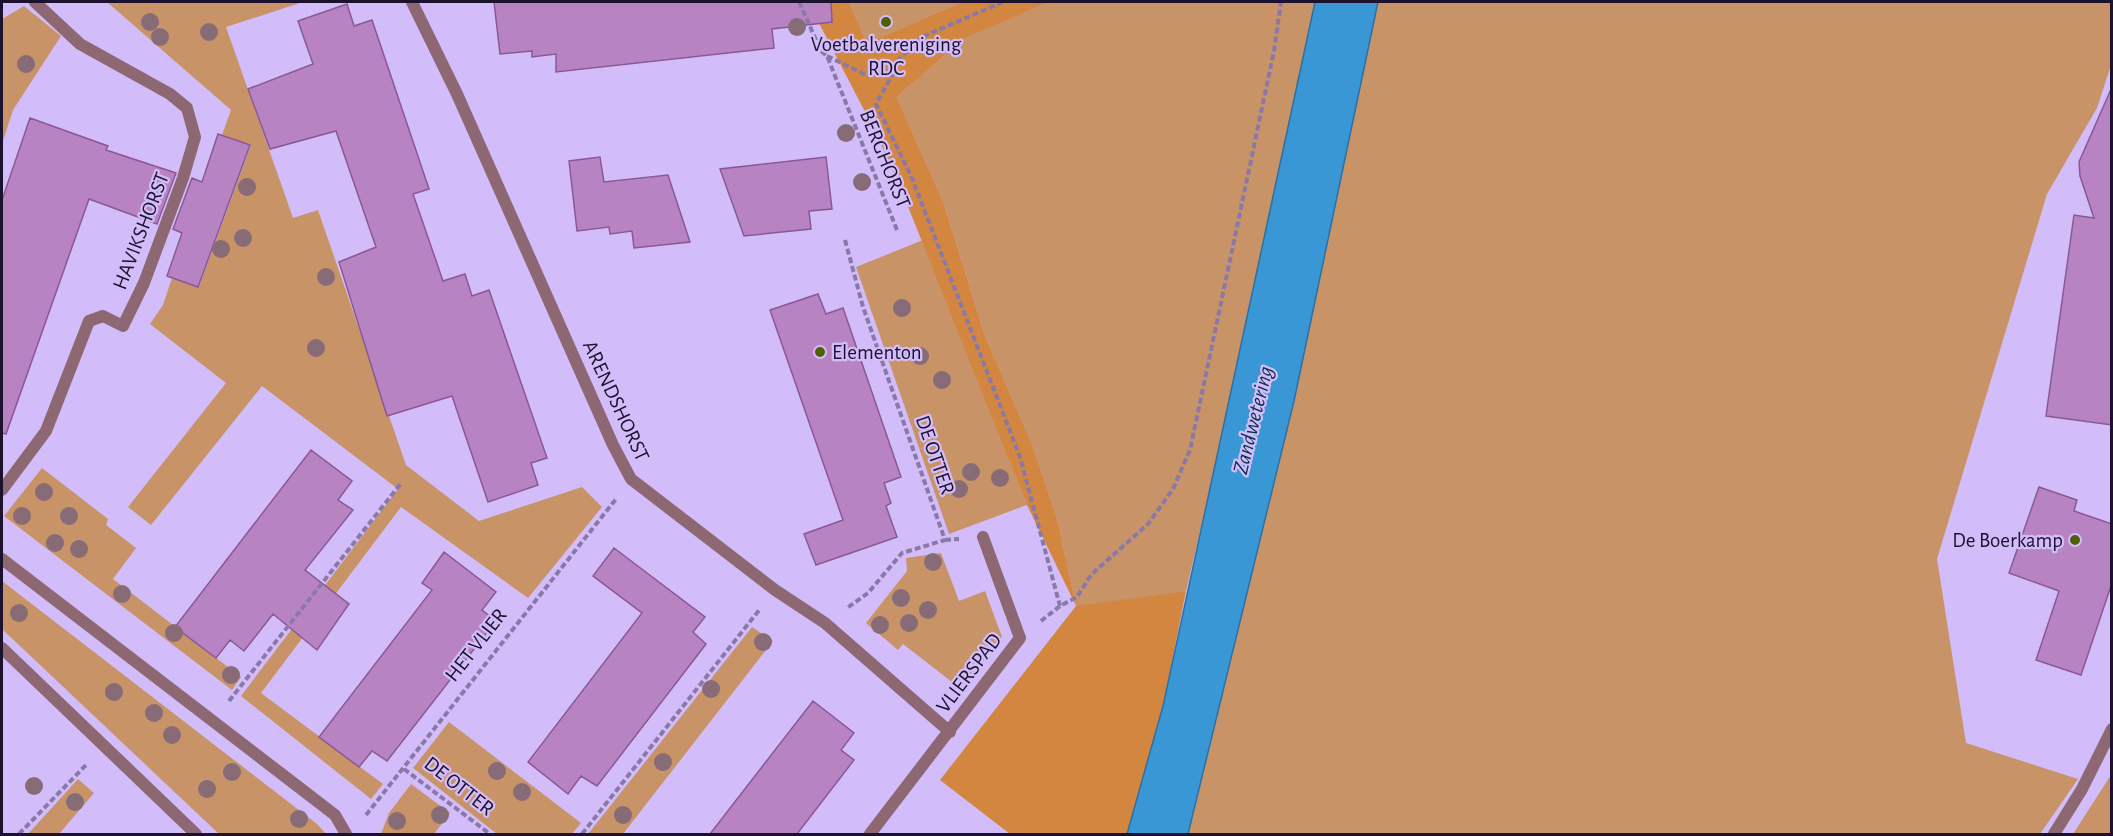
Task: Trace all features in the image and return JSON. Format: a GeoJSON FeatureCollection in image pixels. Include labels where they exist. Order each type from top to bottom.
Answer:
{"type":"FeatureCollection","features":[{"type":"Feature","properties":{"kind":"street","name":"HAVIKSHORST"},"geometry":{"type":"LineString","coordinates":[[2,490],[46,431],[89,321],[103,316],[123,326],[148,272],[183,178],[195,136],[187,108],[80,44],[35,2]]}},
{"type":"Feature","properties":{"kind":"street","name":"ARENDSHORST"},"geometry":{"type":"LineString","coordinates":[[412,2],[457,94],[631,479],[775,590],[825,623],[950,732]]}},
{"type":"Feature","properties":{"kind":"street","name":"VLIERSPAD"},"geometry":{"type":"LineString","coordinates":[[950,732],[1020,638],[983,537]]}},
{"type":"Feature","properties":{"kind":"street"},"geometry":{"type":"LineString","coordinates":[[2,559],[212,723],[335,815],[346,834]]}},
{"type":"Feature","properties":{"kind":"street"},"geometry":{"type":"LineString","coordinates":[[2,648],[196,834]]}},
{"type":"Feature","properties":{"kind":"street"},"geometry":{"type":"LineString","coordinates":[[2054,834],[2082,789],[2112,729]]}},
{"type":"Feature","properties":{"kind":"street"},"geometry":{"type":"LineString","coordinates":[[870,834],[950,732]]}},
{"type":"Feature","properties":{"kind":"path","name":"BERGHORST"},"geometry":{"type":"LineString","coordinates":[[799,2],[821,51],[827,56],[897,230]]}},
{"type":"Feature","properties":{"kind":"path"},"geometry":{"type":"LineString","coordinates":[[1003,2],[922,37],[894,64],[894,72],[876,104],[912,178],[1020,457],[1060,606]]}},
{"type":"Feature","properties":{"kind":"path"},"geometry":{"type":"LineString","coordinates":[[1020,638],[1060,606],[1077,597],[1091,575],[1148,524],[1173,489],[1190,450],[1274,51],[1281,2]]}},
{"type":"Feature","properties":{"kind":"path"},"geometry":{"type":"LineString","coordinates":[[827,56],[864,74],[894,72]]}},
{"type":"Feature","properties":{"kind":"path","name":"DE OTTER"},"geometry":{"type":"LineString","coordinates":[[825,623],[868,593],[902,553],[945,540],[863,307],[845,240]]}},
{"type":"Feature","properties":{"kind":"path","name":"HET VLIER"},"geometry":{"type":"LineString","coordinates":[[364,818],[405,769],[631,479]]}},
{"type":"Feature","properties":{"kind":"path"},"geometry":{"type":"LineString","coordinates":[[212,723],[402,482]]}},
{"type":"Feature","properties":{"kind":"path"},"geometry":{"type":"LineString","coordinates":[[582,834],[775,590]]}},
{"type":"Feature","properties":{"kind":"path"},"geometry":{"type":"LineString","coordinates":[[19,834],[74,776],[107,747]]}},
{"type":"Feature","properties":{"kind":"path","name":"DE OTTER"},"geometry":{"type":"LineString","coordinates":[[405,769],[489,834]]}},
{"type":"Feature","properties":{"kind":"shaded area"},"geometry":{"type":"Polygon","coordinates":[[[107,2],[303,2],[226,27],[293,218],[318,210],[406,465],[479,521],[582,487],[602,507],[528,598],[401,507],[261,693],[383,784],[371,799],[241,696],[398,489],[262,386],[151,525],[128,507],[226,383],[150,324],[163,305],[172,278],[199,287],[251,145],[222,135],[231,110],[107,2]]]}},
{"type":"Feature","properties":{"kind":"shaded area"},"geometry":{"type":"Polygon","coordinates":[[[808,2],[849,2],[867,43],[962,2],[1049,2],[961,40],[897,97],[944,204],[985,336],[1032,444],[1057,518],[1076,606],[1027,505],[903,194],[876,133],[808,2]]]}},
{"type":"Feature","properties":{"kind":"shaded area","name":"Voetbalvereniging RDC"},"geometry":{"type":"Polygon","coordinates":[[[849,2],[962,2],[867,43],[849,2]]]}},
{"type":"Feature","properties":{"kind":"shaded area"},"geometry":{"type":"Polygon","coordinates":[[[1049,2],[1315,2],[1222,438],[1186,591],[1076,607],[1057,518],[1032,444],[985,336],[944,204],[897,97],[960,40],[1049,2]]]}},
{"type":"Feature","properties":{"kind":"shaded area"},"geometry":{"type":"Polygon","coordinates":[[[1378,2],[2111,2],[2111,65],[2097,108],[2047,194],[1937,559],[1966,743],[2078,779],[2040,834],[1188,834],[1294,401],[1378,2]]]}},
{"type":"Feature","properties":{"kind":"shaded area"},"geometry":{"type":"Polygon","coordinates":[[[24,6],[61,36],[13,110],[2,144],[2,19],[24,6]]]}},
{"type":"Feature","properties":{"kind":"shaded area"},"geometry":{"type":"Polygon","coordinates":[[[923,240],[1027,505],[949,534],[856,267],[923,240]]]}},
{"type":"Feature","properties":{"kind":"shaded area"},"geometry":{"type":"Polygon","coordinates":[[[42,468],[108,519],[106,525],[136,548],[113,579],[241,677],[232,690],[4,516],[42,468]]]}},
{"type":"Feature","properties":{"kind":"shaded area"},"geometry":{"type":"Polygon","coordinates":[[[941,553],[959,601],[985,591],[1002,637],[961,689],[903,644],[898,650],[866,623],[907,571],[906,558],[941,553]]]}},
{"type":"Feature","properties":{"kind":"shaded area"},"geometry":{"type":"Polygon","coordinates":[[[2,581],[317,824],[326,834],[219,834],[2,629],[2,581]]]}},
{"type":"Feature","properties":{"kind":"shaded area"},"geometry":{"type":"Polygon","coordinates":[[[1186,591],[1163,706],[1127,834],[1010,834],[940,780],[1076,606],[1186,591]]]}},
{"type":"Feature","properties":{"kind":"shaded area"},"geometry":{"type":"Polygon","coordinates":[[[752,627],[773,641],[623,834],[588,834],[752,627]]]}},
{"type":"Feature","properties":{"kind":"shaded area"},"geometry":{"type":"Polygon","coordinates":[[[449,722],[581,823],[572,834],[497,834],[413,768],[449,722]]]}},
{"type":"Feature","properties":{"kind":"shaded area"},"geometry":{"type":"Polygon","coordinates":[[[2111,777],[2111,834],[2073,834],[2109,778],[2111,777]]]}},
{"type":"Feature","properties":{"kind":"shaded area"},"geometry":{"type":"Polygon","coordinates":[[[78,779],[94,793],[59,834],[28,834],[78,779]]]}},
{"type":"Feature","properties":{"kind":"shaded area"},"geometry":{"type":"Polygon","coordinates":[[[411,784],[450,813],[434,834],[381,834],[389,813],[411,784]]]}},
{"type":"Feature","properties":{"kind":"water","name":"Zandwetering"},"geometry":{"type":"Polygon","coordinates":[[[1315,2],[1378,2],[1294,401],[1188,834],[1127,834],[1163,706],[1315,2]]]}},
{"type":"Feature","properties":{"kind":"building"},"geometry":{"type":"Polygon","coordinates":[[[494,2],[831,2],[832,22],[772,29],[774,48],[556,72],[556,54],[532,57],[532,51],[500,54],[494,2]]]}},
{"type":"Feature","properties":{"kind":"building"},"geometry":{"type":"Polygon","coordinates":[[[347,4],[354,26],[372,20],[429,189],[413,194],[443,281],[465,274],[472,296],[489,290],[547,458],[531,463],[538,485],[488,502],[452,396],[387,416],[339,262],[376,247],[336,131],[270,149],[248,89],[313,64],[298,21],[347,4]]]}},
{"type":"Feature","properties":{"kind":"building"},"geometry":{"type":"Polygon","coordinates":[[[2112,87],[2112,425],[2046,416],[2074,215],[2094,218],[2080,176],[2079,162],[2112,87]]]}},
{"type":"Feature","properties":{"kind":"building"},"geometry":{"type":"Polygon","coordinates":[[[30,118],[108,146],[106,150],[176,173],[157,224],[89,199],[6,434],[2,433],[2,200],[30,118]]]}},
{"type":"Feature","properties":{"kind":"building"},"geometry":{"type":"Polygon","coordinates":[[[218,134],[250,145],[198,287],[167,276],[182,233],[173,229],[192,178],[202,182],[218,134]]]}},
{"type":"Feature","properties":{"kind":"building"},"geometry":{"type":"Polygon","coordinates":[[[600,157],[604,182],[668,175],[690,242],[634,248],[632,231],[610,234],[609,227],[577,231],[569,161],[600,157]]]}},
{"type":"Feature","properties":{"kind":"building"},"geometry":{"type":"Polygon","coordinates":[[[826,157],[832,209],[809,211],[811,229],[744,236],[720,169],[826,157]]]}},
{"type":"Feature","properties":{"kind":"building"},"geometry":{"type":"Polygon","coordinates":[[[818,294],[826,314],[843,308],[901,477],[884,483],[891,503],[886,506],[897,537],[816,565],[804,534],[843,520],[770,310],[818,294]]]}},
{"type":"Feature","properties":{"kind":"building"},"geometry":{"type":"Polygon","coordinates":[[[311,450],[352,481],[338,500],[353,510],[305,570],[349,604],[317,650],[273,614],[244,651],[230,640],[216,658],[175,627],[311,450]]]}},
{"type":"Feature","properties":{"kind":"building"},"geometry":{"type":"Polygon","coordinates":[[[2039,487],[2077,500],[2074,511],[2112,524],[2112,583],[2081,675],[2036,660],[2059,591],[2009,573],[2039,487]]]}},
{"type":"Feature","properties":{"kind":"building"},"geometry":{"type":"Polygon","coordinates":[[[614,548],[705,617],[693,632],[706,644],[597,786],[581,776],[568,794],[528,762],[642,613],[593,576],[614,548]]]}},
{"type":"Feature","properties":{"kind":"building"},"geometry":{"type":"Polygon","coordinates":[[[444,552],[496,592],[482,610],[496,621],[387,761],[372,751],[359,767],[319,737],[432,590],[422,583],[444,552]]]}},
{"type":"Feature","properties":{"kind":"building"},"geometry":{"type":"Polygon","coordinates":[[[813,701],[854,733],[841,750],[854,760],[797,834],[710,834],[813,701]]]}},
{"type":"Feature","properties":{"kind":"place","name":"Voetbalvereniging RDC"},"geometry":{"type":"Point","coordinates":[886,22]}},
{"type":"Feature","properties":{"kind":"place","name":"Elementon"},"geometry":{"type":"Point","coordinates":[820,352]}},
{"type":"Feature","properties":{"kind":"place","name":"De Boerkamp"},"geometry":{"type":"Point","coordinates":[2075,540]}}]}
